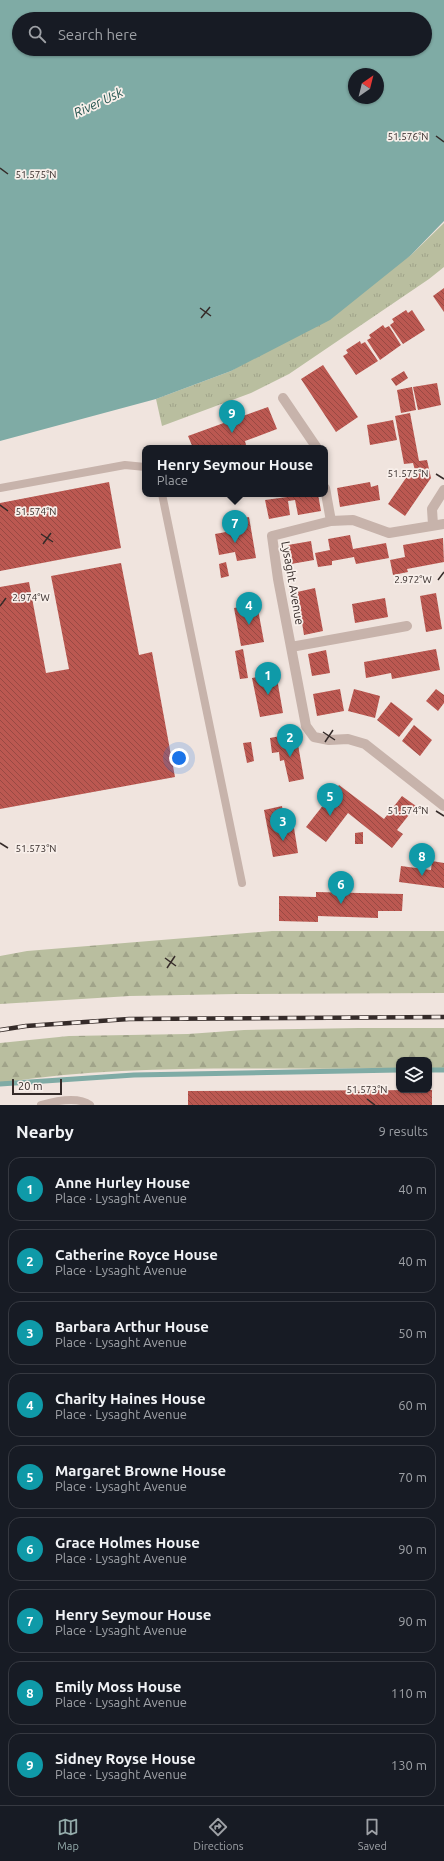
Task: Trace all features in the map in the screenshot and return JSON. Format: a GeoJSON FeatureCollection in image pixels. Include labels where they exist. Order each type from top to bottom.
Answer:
{"type":"FeatureCollection","features":[{"type":"Feature","properties":{"kind":"street"},"geometry":{"type":"LineString","coordinates":[[283,398],[315,445]]}},
{"type":"Feature","properties":{"kind":"street"},"geometry":{"type":"LineString","coordinates":[[433,525],[432,509],[444,490]]}},
{"type":"Feature","properties":{"kind":"street"},"geometry":{"type":"LineString","coordinates":[[327,497],[331,521]]}},
{"type":"Feature","properties":{"kind":"street","name":"Lysaght Avenue"},"geometry":{"type":"LineString","coordinates":[[444,524],[389,533],[354,520],[331,521],[272,536],[306,726],[314,737],[329,740],[348,739],[365,744],[444,806]]}},
{"type":"Feature","properties":{"kind":"street"},"geometry":{"type":"LineString","coordinates":[[291,647],[407,626]]}},
{"type":"Feature","properties":{"kind":"lane"},"geometry":{"type":"LineString","coordinates":[[0,488],[125,465],[142,467]]}},
{"type":"Feature","properties":{"kind":"lane"},"geometry":{"type":"LineString","coordinates":[[163,497],[242,883]]}},
{"type":"Feature","properties":{"kind":"lane"},"geometry":{"type":"LineString","coordinates":[[41,1105],[60,1101],[84,1100],[90,1105]]}},
{"type":"Feature","properties":{"kind":"green space"},"geometry":{"type":"Polygon","coordinates":[[[444,223],[444,267],[429,279],[289,374],[251,393],[162,426],[156,399],[231,371],[411,255],[444,223]]]}},
{"type":"Feature","properties":{"kind":"green space"},"geometry":{"type":"Polygon","coordinates":[[[272,931],[444,931],[444,993],[130,996],[0,1004],[0,956],[27,951],[272,931]]]}},
{"type":"Feature","properties":{"kind":"green space"},"geometry":{"type":"Polygon","coordinates":[[[444,1028],[444,1069],[432,1068],[432,1057],[396,1057],[396,1068],[149,1070],[50,1076],[0,1083],[0,1043],[69,1036],[188,1034],[244,1030],[444,1028]]]}},
{"type":"Feature","properties":{"kind":"water","name":"River Usk"},"geometry":{"type":"Polygon","coordinates":[[[0,0],[444,0],[444,221],[411,255],[330,320],[231,371],[156,399],[0,441],[0,0]]]}},
{"type":"Feature","properties":{"kind":"building"},"geometry":{"type":"Polygon","coordinates":[[[444,288],[444,312],[433,296],[444,288]]]}},
{"type":"Feature","properties":{"kind":"building"},"geometry":{"type":"Polygon","coordinates":[[[406,310],[408,313],[412,310],[425,330],[403,344],[390,325],[394,322],[392,319],[406,310]]]}},
{"type":"Feature","properties":{"kind":"building"},"geometry":{"type":"Polygon","coordinates":[[[383,325],[385,328],[389,326],[401,345],[380,360],[367,340],[371,338],[369,335],[383,325]]]}},
{"type":"Feature","properties":{"kind":"building"},"geometry":{"type":"Polygon","coordinates":[[[360,341],[361,344],[365,342],[378,361],[356,375],[343,356],[348,353],[346,350],[360,341]]]}},
{"type":"Feature","properties":{"kind":"building"},"geometry":{"type":"Polygon","coordinates":[[[323,365],[358,417],[336,432],[301,379],[323,365]]]}},
{"type":"Feature","properties":{"kind":"building"},"geometry":{"type":"Polygon","coordinates":[[[404,371],[408,378],[396,386],[391,379],[404,371]]]}},
{"type":"Feature","properties":{"kind":"building"},"geometry":{"type":"Polygon","coordinates":[[[437,383],[441,405],[418,410],[413,387],[437,383]]]}},
{"type":"Feature","properties":{"kind":"building"},"geometry":{"type":"Polygon","coordinates":[[[412,387],[416,410],[401,413],[397,390],[412,387]]]}},
{"type":"Feature","properties":{"kind":"building"},"geometry":{"type":"Polygon","coordinates":[[[268,407],[277,429],[245,441],[246,445],[192,445],[188,436],[268,407]]]}},
{"type":"Feature","properties":{"kind":"building"},"geometry":{"type":"Polygon","coordinates":[[[410,413],[419,461],[427,460],[431,478],[405,516],[388,504],[408,475],[413,478],[416,474],[413,463],[404,464],[395,416],[410,413]]]}},
{"type":"Feature","properties":{"kind":"building"},"geometry":{"type":"Polygon","coordinates":[[[393,420],[397,440],[370,445],[367,425],[393,420]]]}},
{"type":"Feature","properties":{"kind":"building"},"geometry":{"type":"Polygon","coordinates":[[[109,482],[121,548],[0,571],[0,503],[109,482]]]}},
{"type":"Feature","properties":{"kind":"building"},"geometry":{"type":"Polygon","coordinates":[[[370,482],[371,487],[378,485],[380,500],[340,507],[337,488],[370,482]]]}},
{"type":"Feature","properties":{"kind":"building"},"geometry":{"type":"Polygon","coordinates":[[[287,497],[319,497],[321,511],[298,515],[295,500],[288,501],[290,515],[269,519],[265,500],[287,497]]]}},
{"type":"Feature","properties":{"kind":"building"},"geometry":{"type":"Polygon","coordinates":[[[249,517],[256,558],[237,561],[235,552],[219,555],[215,534],[231,531],[229,521],[249,517]]]}},
{"type":"Feature","properties":{"kind":"building"},"geometry":{"type":"Polygon","coordinates":[[[350,535],[353,549],[386,543],[389,558],[356,564],[354,557],[332,561],[332,565],[318,567],[315,553],[330,550],[328,539],[350,535]]]}},
{"type":"Feature","properties":{"kind":"building"},"geometry":{"type":"Polygon","coordinates":[[[443,538],[444,562],[407,569],[408,572],[393,575],[390,560],[405,557],[403,545],[443,538]]]}},
{"type":"Feature","properties":{"kind":"building"},"geometry":{"type":"Polygon","coordinates":[[[311,541],[314,560],[291,564],[288,545],[311,541]]]}},
{"type":"Feature","properties":{"kind":"building"},"geometry":{"type":"Polygon","coordinates":[[[226,562],[229,576],[221,578],[219,564],[226,562]]]}},
{"type":"Feature","properties":{"kind":"building"},"geometry":{"type":"Polygon","coordinates":[[[121,563],[139,655],[152,652],[175,777],[0,809],[0,587],[29,582],[46,673],[69,669],[51,576],[121,563]]]}},
{"type":"Feature","properties":{"kind":"building"},"geometry":{"type":"Polygon","coordinates":[[[315,588],[323,631],[304,635],[297,592],[315,588]]]}},
{"type":"Feature","properties":{"kind":"building"},"geometry":{"type":"Polygon","coordinates":[[[436,593],[442,629],[426,632],[420,596],[436,593]]]}},
{"type":"Feature","properties":{"kind":"building"},"geometry":{"type":"Polygon","coordinates":[[[385,598],[388,617],[355,623],[352,604],[385,598]]]}},
{"type":"Feature","properties":{"kind":"building"},"geometry":{"type":"Polygon","coordinates":[[[257,604],[264,642],[241,646],[234,608],[257,604]]]}},
{"type":"Feature","properties":{"kind":"building"},"geometry":{"type":"Polygon","coordinates":[[[243,649],[248,678],[240,679],[235,651],[243,649]]]}},
{"type":"Feature","properties":{"kind":"building"},"geometry":{"type":"Polygon","coordinates":[[[436,649],[440,670],[392,679],[391,673],[366,678],[364,662],[436,649]]]}},
{"type":"Feature","properties":{"kind":"building"},"geometry":{"type":"Polygon","coordinates":[[[326,650],[330,673],[312,676],[308,654],[326,650]]]}},
{"type":"Feature","properties":{"kind":"building"},"geometry":{"type":"Polygon","coordinates":[[[276,673],[283,713],[260,717],[252,678],[276,673]]]}},
{"type":"Feature","properties":{"kind":"building"},"geometry":{"type":"Polygon","coordinates":[[[340,689],[344,711],[317,716],[313,694],[340,689]]]}},
{"type":"Feature","properties":{"kind":"building"},"geometry":{"type":"Polygon","coordinates":[[[354,689],[380,696],[375,718],[348,711],[354,689]]]}},
{"type":"Feature","properties":{"kind":"building"},"geometry":{"type":"Polygon","coordinates":[[[436,689],[444,695],[444,703],[438,711],[426,701],[436,689]]]}},
{"type":"Feature","properties":{"kind":"building"},"geometry":{"type":"Polygon","coordinates":[[[391,702],[413,719],[399,737],[377,720],[391,702]]]}},
{"type":"Feature","properties":{"kind":"building"},"geometry":{"type":"Polygon","coordinates":[[[414,725],[432,740],[420,756],[402,741],[414,725]]]}},
{"type":"Feature","properties":{"kind":"building"},"geometry":{"type":"Polygon","coordinates":[[[296,733],[304,779],[289,782],[284,760],[280,761],[279,752],[272,753],[270,738],[296,733]]]}},
{"type":"Feature","properties":{"kind":"building"},"geometry":{"type":"Polygon","coordinates":[[[251,742],[254,761],[247,763],[243,743],[251,742]]]}},
{"type":"Feature","properties":{"kind":"building"},"geometry":{"type":"Polygon","coordinates":[[[339,785],[384,819],[402,796],[416,806],[397,830],[403,834],[392,848],[348,813],[326,842],[306,827],[339,785]]]}},
{"type":"Feature","properties":{"kind":"building"},"geometry":{"type":"Polygon","coordinates":[[[282,806],[286,829],[294,828],[298,853],[273,857],[264,810],[282,806]]]}},
{"type":"Feature","properties":{"kind":"building"},"geometry":{"type":"Polygon","coordinates":[[[363,832],[363,844],[355,844],[355,833],[363,832]]]}},
{"type":"Feature","properties":{"kind":"building"},"geometry":{"type":"Polygon","coordinates":[[[432,861],[444,863],[444,888],[399,882],[401,866],[431,870],[432,861]]]}},
{"type":"Feature","properties":{"kind":"building"},"geometry":{"type":"Polygon","coordinates":[[[316,892],[403,894],[402,911],[378,911],[378,918],[318,916],[318,922],[279,921],[279,896],[316,897],[316,892]]]}},
{"type":"Feature","properties":{"kind":"building"},"geometry":{"type":"Polygon","coordinates":[[[396,1090],[396,1093],[432,1093],[432,1105],[188,1105],[188,1091],[396,1090]]]}},
{"type":"Feature","properties":{"kind":"waterway"},"geometry":{"type":"LineString","coordinates":[[0,1084],[134,1075],[396,1070]]}},
{"type":"Feature","properties":{"kind":"waterway"},"geometry":{"type":"LineString","coordinates":[[432,1070],[444,1070]]}},
{"type":"Feature","properties":{"kind":"railway"},"geometry":{"type":"LineString","coordinates":[[0,1030],[26,1026],[129,1019],[444,1017]]}},
{"type":"Feature","properties":{"kind":"place","name":"Sidney Royse House"},"geometry":{"type":"Point","coordinates":[232,433]}},
{"type":"Feature","properties":{"kind":"place","name":"Henry Seymour House"},"geometry":{"type":"Point","coordinates":[235,543]}},
{"type":"Feature","properties":{"kind":"place","name":"Charity Haines House"},"geometry":{"type":"Point","coordinates":[249,625]}},
{"type":"Feature","properties":{"kind":"place","name":"Anne Hurley House"},"geometry":{"type":"Point","coordinates":[268,695]}},
{"type":"Feature","properties":{"kind":"place","name":"Catherine Royce House"},"geometry":{"type":"Point","coordinates":[290,757]}},
{"type":"Feature","properties":{"kind":"place","name":"Margaret Browne House"},"geometry":{"type":"Point","coordinates":[330,816]}},
{"type":"Feature","properties":{"kind":"place","name":"Barbara Arthur House"},"geometry":{"type":"Point","coordinates":[283,841]}},
{"type":"Feature","properties":{"kind":"place","name":"Emily Moss House"},"geometry":{"type":"Point","coordinates":[422,876]}},
{"type":"Feature","properties":{"kind":"place","name":"Grace Holmes House"},"geometry":{"type":"Point","coordinates":[341,904]}}]}
